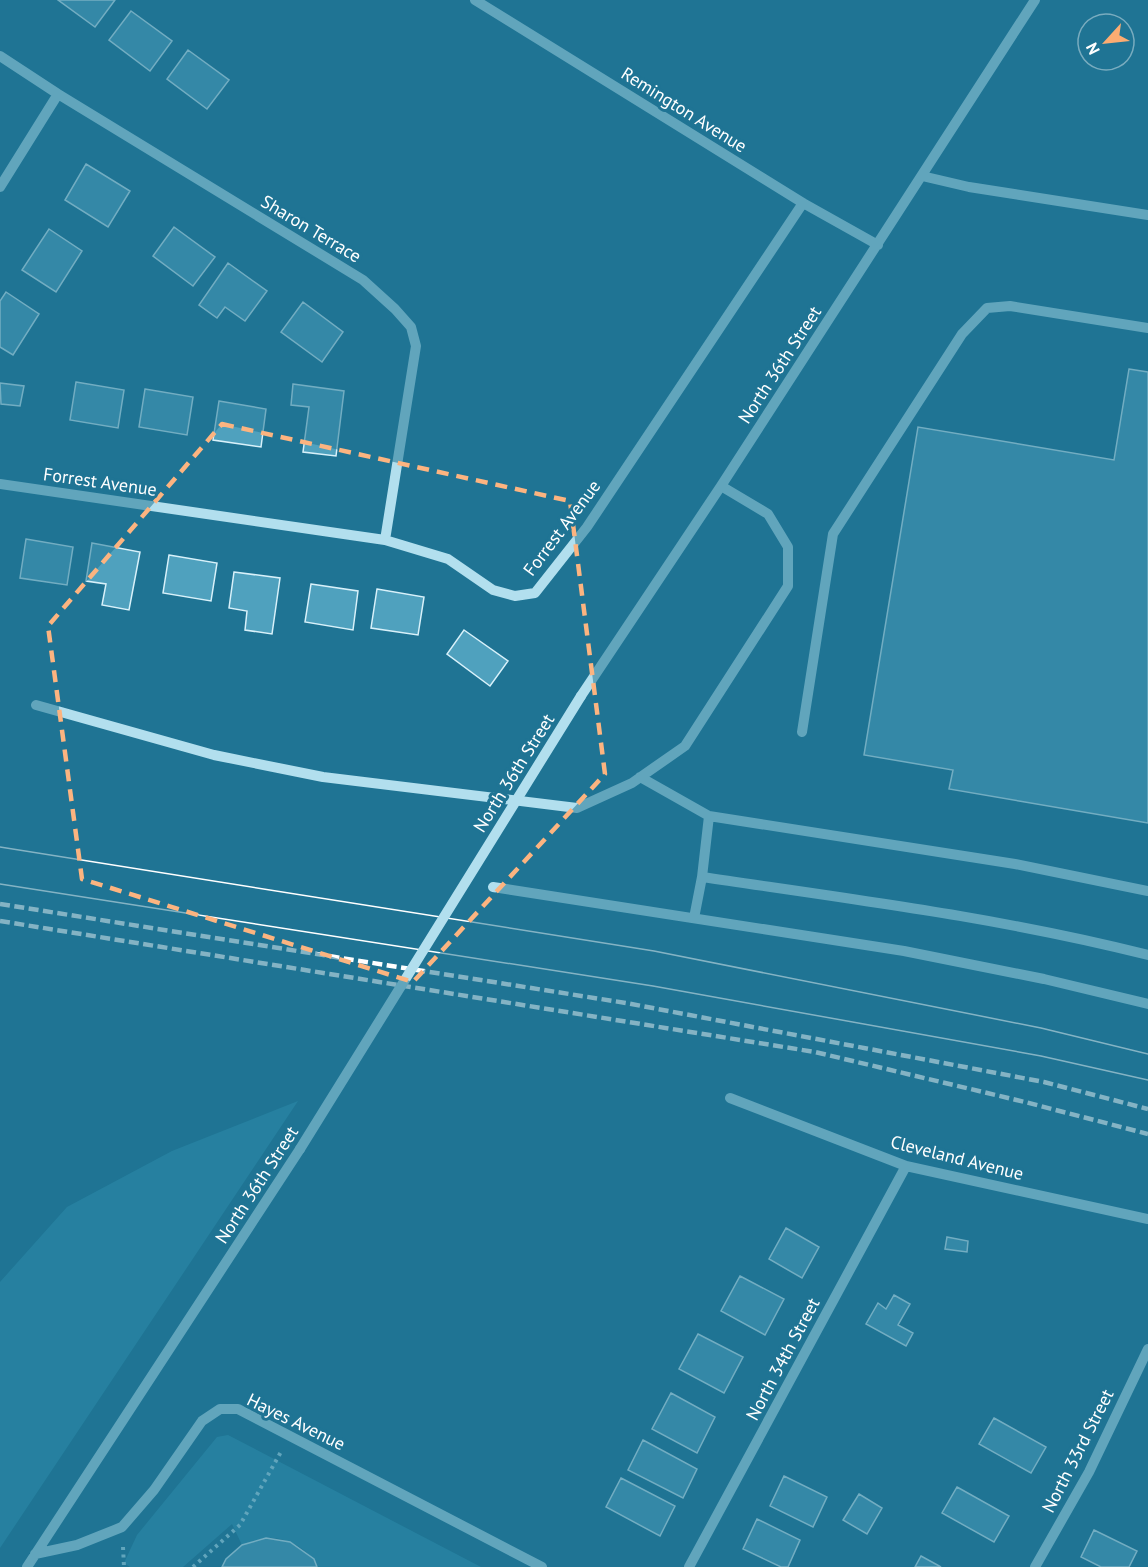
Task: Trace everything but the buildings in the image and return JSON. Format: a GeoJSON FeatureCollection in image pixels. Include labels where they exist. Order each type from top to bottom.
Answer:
{"type":"FeatureCollection","features":[{"type":"Feature","properties":{"kind":"street","name":"Remington Avenue"},"geometry":{"type":"LineString","coordinates":[[475,0],[803,203],[878,245]]}},
{"type":"Feature","properties":{"kind":"street","name":"North 36th Street"},"geometry":{"type":"LineString","coordinates":[[27,1567],[300,1149],[581,696],[721,486],[1035,0]]}},
{"type":"Feature","properties":{"kind":"street","name":"Sharon Terrace"},"geometry":{"type":"LineString","coordinates":[[0,56],[57,94],[363,280],[411,327],[416,346],[385,540]]}},
{"type":"Feature","properties":{"kind":"street"},"geometry":{"type":"LineString","coordinates":[[0,187],[57,94]]}},
{"type":"Feature","properties":{"kind":"street"},"geometry":{"type":"LineString","coordinates":[[922,176],[969,187],[1148,215]]}},
{"type":"Feature","properties":{"kind":"street","name":"Forrest Avenue"},"geometry":{"type":"LineString","coordinates":[[0,484],[385,540],[448,560],[493,590],[514,596],[535,593],[587,527],[803,203]]}},
{"type":"Feature","properties":{"kind":"street"},"geometry":{"type":"LineString","coordinates":[[802,732],[833,534],[962,334],[987,309],[1010,306],[1148,328]]}},
{"type":"Feature","properties":{"kind":"street"},"geometry":{"type":"LineString","coordinates":[[36,705],[214,754],[302,773],[577,808],[632,783],[685,746],[788,586],[788,547],[768,514],[721,486]]}},
{"type":"Feature","properties":{"kind":"street"},"geometry":{"type":"LineString","coordinates":[[640,777],[710,816],[1015,864],[1148,891]]}},
{"type":"Feature","properties":{"kind":"street"},"geometry":{"type":"LineString","coordinates":[[694,918],[710,816]]}},
{"type":"Feature","properties":{"kind":"street"},"geometry":{"type":"LineString","coordinates":[[702,877],[924,910],[1072,938],[1148,956]]}},
{"type":"Feature","properties":{"kind":"street"},"geometry":{"type":"LineString","coordinates":[[493,887],[904,951],[1044,979],[1148,1004]]}},
{"type":"Feature","properties":{"kind":"street","name":"Cleveland Avenue"},"geometry":{"type":"LineString","coordinates":[[730,1098],[906,1166],[1148,1219]]}},
{"type":"Feature","properties":{"kind":"street","name":"North 34th Street"},"geometry":{"type":"LineString","coordinates":[[689,1567],[906,1166]]}},
{"type":"Feature","properties":{"kind":"street","name":"North 33rd Street"},"geometry":{"type":"LineString","coordinates":[[1035,1567],[1089,1472],[1148,1349]]}},
{"type":"Feature","properties":{"kind":"street","name":"Hayes Avenue"},"geometry":{"type":"LineString","coordinates":[[35,1554],[77,1545],[122,1527],[154,1490],[202,1420],[220,1409],[238,1409],[542,1567]]}},
{"type":"Feature","properties":{"kind":"path"},"geometry":{"type":"LineString","coordinates":[[193,1567],[240,1525],[289,1436]]}},
{"type":"Feature","properties":{"kind":"highlighted area"},"geometry":{"type":"Polygon","coordinates":[[[222,424],[570,501],[605,774],[413,982],[82,879],[48,626],[222,424]]]}},
{"type":"Feature","properties":{"kind":"shaded area"},"geometry":{"type":"Polygon","coordinates":[[[298,1101],[0,1548],[0,1282],[67,1207],[172,1151],[298,1101]]]}},
{"type":"Feature","properties":{"kind":"shaded area"},"geometry":{"type":"Polygon","coordinates":[[[228,1435],[481,1567],[317,1567],[303,1549],[281,1539],[265,1538],[242,1545],[232,1524],[183,1567],[130,1567],[124,1563],[137,1535],[217,1437],[228,1435]]]}},
{"type":"Feature","properties":{"kind":"tram line"},"geometry":{"type":"LineString","coordinates":[[0,847],[654,951],[1041,1028],[1148,1054]]}},
{"type":"Feature","properties":{"kind":"tram line"},"geometry":{"type":"LineString","coordinates":[[0,884],[653,986],[1041,1056],[1148,1080]]}},
{"type":"Feature","properties":{"kind":"railway"},"geometry":{"type":"LineString","coordinates":[[0,904],[626,1003],[1044,1082],[1148,1109]]}},
{"type":"Feature","properties":{"kind":"railway"},"geometry":{"type":"LineString","coordinates":[[0,921],[815,1052],[1148,1134]]}}]}
